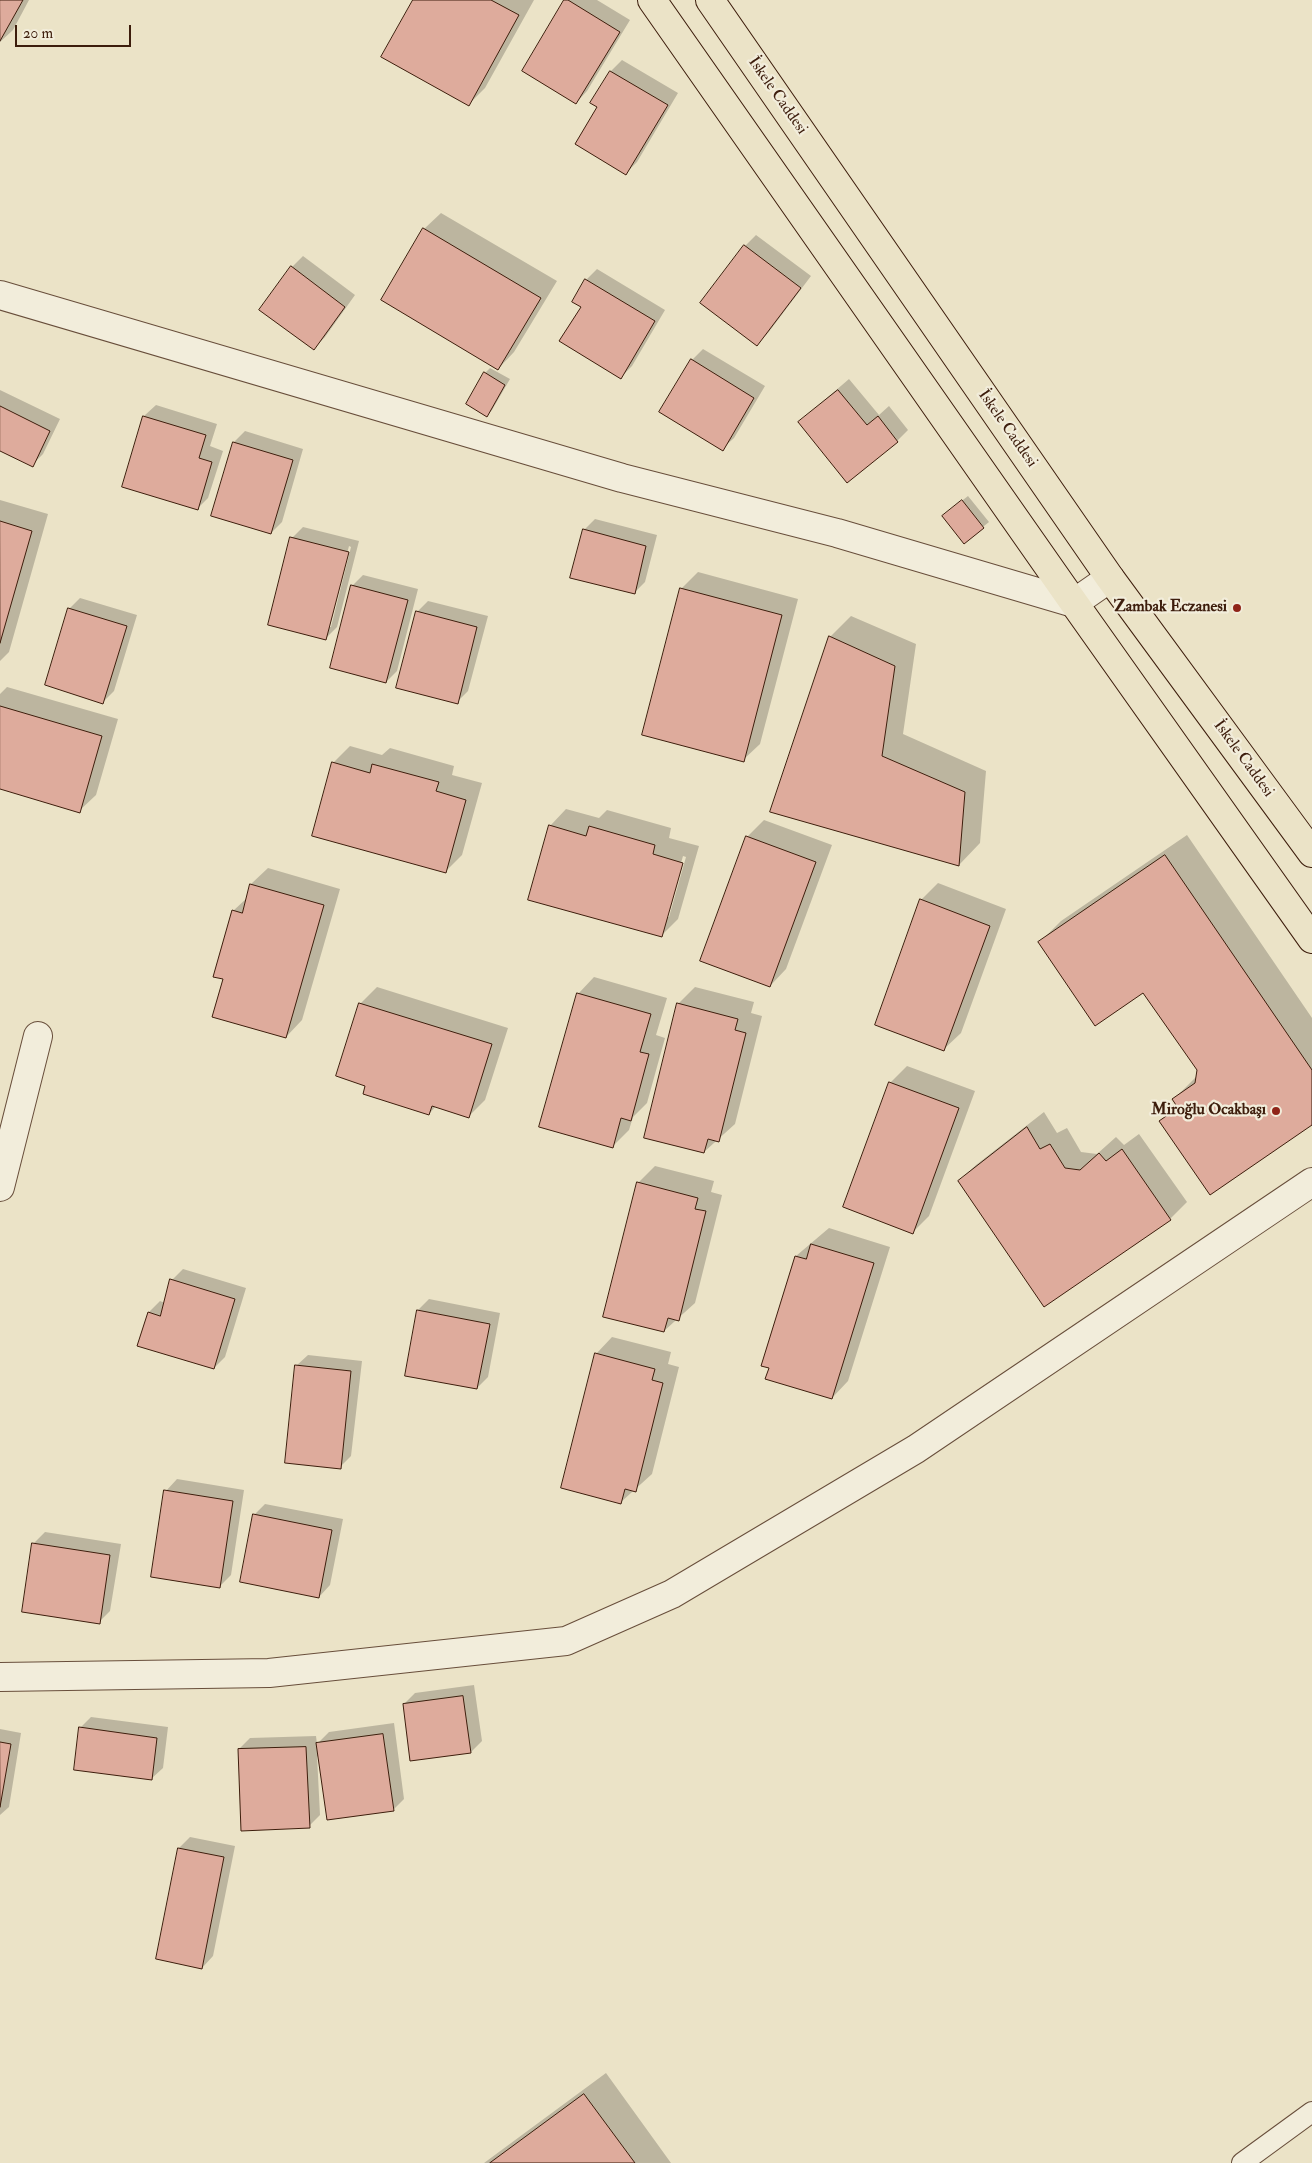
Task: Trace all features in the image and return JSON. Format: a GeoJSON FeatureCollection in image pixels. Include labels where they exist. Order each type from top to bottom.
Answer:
{"type":"FeatureCollection","features":[{"type":"Feature","properties":{"kind":"main road"},"geometry":{"type":"LineString","coordinates":[[652,0],[1074,603],[1312,939]]}},
{"type":"Feature","properties":{"kind":"main road","name":"İskele Caddesi"},"geometry":{"type":"LineString","coordinates":[[710,0],[1110,578],[1312,853]]}},
{"type":"Feature","properties":{"kind":"street"},"geometry":{"type":"LineString","coordinates":[[0,295],[612,475],[837,533],[1074,603],[1110,578]]}},
{"type":"Feature","properties":{"kind":"street"},"geometry":{"type":"LineString","coordinates":[[0,1187],[38,1036]]}},
{"type":"Feature","properties":{"kind":"street"},"geometry":{"type":"LineString","coordinates":[[0,1677],[269,1673],[566,1640],[672,1594],[916,1449],[1312,1182]]}},
{"type":"Feature","properties":{"kind":"lane"},"geometry":{"type":"LineString","coordinates":[[1242,2163],[1312,2112]]}},
{"type":"Feature","properties":{"kind":"building"},"geometry":{"type":"Polygon","coordinates":[[[0,0],[23,0],[0,41],[0,0]]]}},
{"type":"Feature","properties":{"kind":"building"},"geometry":{"type":"Polygon","coordinates":[[[413,0],[491,0],[519,15],[469,106],[381,57],[413,0]]]}},
{"type":"Feature","properties":{"kind":"building"},"geometry":{"type":"Polygon","coordinates":[[[564,0],[568,0],[620,32],[576,104],[522,71],[564,0]]]}},
{"type":"Feature","properties":{"kind":"building"},"geometry":{"type":"Polygon","coordinates":[[[610,71],[668,105],[626,175],[575,144],[597,107],[590,103],[610,71]]]}},
{"type":"Feature","properties":{"kind":"building"},"geometry":{"type":"Polygon","coordinates":[[[423,228],[541,298],[498,370],[381,300],[423,228]]]}},
{"type":"Feature","properties":{"kind":"building"},"geometry":{"type":"Polygon","coordinates":[[[744,245],[801,288],[757,346],[700,303],[744,245]]]}},
{"type":"Feature","properties":{"kind":"building"},"geometry":{"type":"Polygon","coordinates":[[[291,266],[345,307],[314,350],[259,310],[291,266]]]}},
{"type":"Feature","properties":{"kind":"building"},"geometry":{"type":"Polygon","coordinates":[[[585,279],[655,321],[621,379],[559,341],[581,307],[572,302],[585,279]]]}},
{"type":"Feature","properties":{"kind":"building"},"geometry":{"type":"Polygon","coordinates":[[[691,359],[754,398],[723,451],[659,412],[691,359]]]}},
{"type":"Feature","properties":{"kind":"building"},"geometry":{"type":"Polygon","coordinates":[[[484,372],[505,385],[487,417],[466,404],[484,372]]]}},
{"type":"Feature","properties":{"kind":"building"},"geometry":{"type":"Polygon","coordinates":[[[838,390],[867,425],[878,416],[898,442],[847,483],[798,422],[838,390]]]}},
{"type":"Feature","properties":{"kind":"building"},"geometry":{"type":"Polygon","coordinates":[[[0,406],[50,431],[33,467],[0,451],[0,406]]]}},
{"type":"Feature","properties":{"kind":"building"},"geometry":{"type":"Polygon","coordinates":[[[143,416],[206,435],[199,458],[212,462],[198,510],[122,487],[143,416]]]}},
{"type":"Feature","properties":{"kind":"building"},"geometry":{"type":"Polygon","coordinates":[[[233,442],[293,460],[271,534],[211,516],[233,442]]]}},
{"type":"Feature","properties":{"kind":"building"},"geometry":{"type":"Polygon","coordinates":[[[962,500],[984,528],[964,544],[942,516],[962,500]]]}},
{"type":"Feature","properties":{"kind":"building"},"geometry":{"type":"Polygon","coordinates":[[[0,521],[32,531],[0,643],[0,521]]]}},
{"type":"Feature","properties":{"kind":"building"},"geometry":{"type":"Polygon","coordinates":[[[583,529],[646,546],[635,594],[570,578],[583,529]]]}},
{"type":"Feature","properties":{"kind":"building"},"geometry":{"type":"Polygon","coordinates":[[[290,537],[349,552],[326,640],[268,625],[290,537]]]}},
{"type":"Feature","properties":{"kind":"building"},"geometry":{"type":"Polygon","coordinates":[[[351,585],[408,600],[386,683],[330,668],[351,585]]]}},
{"type":"Feature","properties":{"kind":"building"},"geometry":{"type":"Polygon","coordinates":[[[680,588],[782,615],[744,762],[642,735],[680,588]]]}},
{"type":"Feature","properties":{"kind":"building"},"geometry":{"type":"Polygon","coordinates":[[[68,608],[127,626],[103,704],[45,685],[68,608]]]}},
{"type":"Feature","properties":{"kind":"building"},"geometry":{"type":"Polygon","coordinates":[[[416,611],[477,627],[458,704],[396,688],[416,611]]]}},
{"type":"Feature","properties":{"kind":"building"},"geometry":{"type":"Polygon","coordinates":[[[829,636],[895,666],[882,756],[965,792],[959,866],[770,812],[829,636]]]}},
{"type":"Feature","properties":{"kind":"building"},"geometry":{"type":"Polygon","coordinates":[[[0,706],[102,736],[80,813],[0,789],[0,706]]]}},
{"type":"Feature","properties":{"kind":"building"},"geometry":{"type":"Polygon","coordinates":[[[332,762],[370,773],[372,764],[439,782],[436,791],[466,800],[446,873],[312,836],[332,762]]]}},
{"type":"Feature","properties":{"kind":"building"},"geometry":{"type":"Polygon","coordinates":[[[549,825],[586,836],[589,826],[655,845],[653,854],[683,863],[662,937],[528,900],[549,825]]]}},
{"type":"Feature","properties":{"kind":"building"},"geometry":{"type":"Polygon","coordinates":[[[746,836],[816,862],[770,987],[700,961],[746,836]]]}},
{"type":"Feature","properties":{"kind":"building"},"geometry":{"type":"Polygon","coordinates":[[[1165,855],[1312,1070],[1312,1125],[1210,1195],[1159,1121],[1178,1108],[1172,1099],[1195,1083],[1197,1070],[1143,993],[1095,1026],[1038,942],[1165,855]]]}},
{"type":"Feature","properties":{"kind":"building"},"geometry":{"type":"Polygon","coordinates":[[[250,884],[324,905],[286,1038],[212,1017],[223,979],[213,977],[232,910],[242,913],[250,884]]]}},
{"type":"Feature","properties":{"kind":"building"},"geometry":{"type":"Polygon","coordinates":[[[920,899],[990,926],[944,1051],[875,1025],[920,899]]]}},
{"type":"Feature","properties":{"kind":"building"},"geometry":{"type":"Polygon","coordinates":[[[577,993],[651,1014],[640,1052],[649,1054],[631,1121],[621,1118],[613,1148],[539,1127],[577,993]]]}},
{"type":"Feature","properties":{"kind":"building"},"geometry":{"type":"Polygon","coordinates":[[[359,1003],[492,1044],[469,1118],[432,1106],[429,1115],[363,1094],[365,1086],[336,1076],[359,1003]]]}},
{"type":"Feature","properties":{"kind":"building"},"geometry":{"type":"Polygon","coordinates":[[[677,1003],[738,1019],[735,1030],[746,1033],[719,1142],[708,1139],[704,1153],[644,1138],[677,1003]]]}},
{"type":"Feature","properties":{"kind":"building"},"geometry":{"type":"Polygon","coordinates":[[[889,1082],[959,1108],[913,1234],[843,1207],[889,1082]]]}},
{"type":"Feature","properties":{"kind":"building"},"geometry":{"type":"Polygon","coordinates":[[[1027,1127],[1040,1149],[1050,1144],[1065,1168],[1080,1170],[1099,1153],[1106,1161],[1122,1149],[1171,1220],[1044,1307],[958,1181],[1027,1127]]]}},
{"type":"Feature","properties":{"kind":"building"},"geometry":{"type":"Polygon","coordinates":[[[637,1182],[698,1198],[695,1209],[706,1211],[679,1321],[668,1318],[664,1332],[603,1317],[637,1182]]]}},
{"type":"Feature","properties":{"kind":"building"},"geometry":{"type":"Polygon","coordinates":[[[811,1244],[874,1263],[832,1399],[765,1379],[769,1368],[761,1366],[795,1256],[806,1259],[811,1244]]]}},
{"type":"Feature","properties":{"kind":"building"},"geometry":{"type":"Polygon","coordinates":[[[170,1279],[235,1299],[214,1369],[137,1346],[148,1312],[160,1316],[170,1279]]]}},
{"type":"Feature","properties":{"kind":"building"},"geometry":{"type":"Polygon","coordinates":[[[417,1310],[490,1324],[477,1389],[405,1376],[417,1310]]]}},
{"type":"Feature","properties":{"kind":"building"},"geometry":{"type":"Polygon","coordinates":[[[595,1353],[655,1369],[652,1380],[663,1383],[636,1492],[625,1489],[621,1504],[561,1488],[595,1353]]]}},
{"type":"Feature","properties":{"kind":"building"},"geometry":{"type":"Polygon","coordinates":[[[295,1365],[351,1371],[341,1469],[285,1463],[295,1365]]]}},
{"type":"Feature","properties":{"kind":"building"},"geometry":{"type":"Polygon","coordinates":[[[164,1490],[233,1501],[220,1588],[151,1577],[164,1490]]]}},
{"type":"Feature","properties":{"kind":"building"},"geometry":{"type":"Polygon","coordinates":[[[253,1514],[332,1530],[319,1598],[240,1582],[253,1514]]]}},
{"type":"Feature","properties":{"kind":"building"},"geometry":{"type":"Polygon","coordinates":[[[32,1543],[110,1555],[100,1624],[22,1612],[32,1543]]]}},
{"type":"Feature","properties":{"kind":"building"},"geometry":{"type":"Polygon","coordinates":[[[463,1696],[471,1753],[410,1761],[403,1704],[463,1696]]]}},
{"type":"Feature","properties":{"kind":"building"},"geometry":{"type":"Polygon","coordinates":[[[79,1727],[157,1738],[152,1780],[74,1770],[79,1727]]]}},
{"type":"Feature","properties":{"kind":"building"},"geometry":{"type":"Polygon","coordinates":[[[383,1734],[394,1811],[327,1820],[316,1743],[383,1734]]]}},
{"type":"Feature","properties":{"kind":"building"},"geometry":{"type":"Polygon","coordinates":[[[0,1742],[11,1744],[0,1807],[0,1742]]]}},
{"type":"Feature","properties":{"kind":"building"},"geometry":{"type":"Polygon","coordinates":[[[306,1747],[310,1828],[241,1831],[238,1749],[306,1747]]]}},
{"type":"Feature","properties":{"kind":"building"},"geometry":{"type":"Polygon","coordinates":[[[178,1848],[224,1857],[202,1969],[156,1959],[178,1848]]]}},
{"type":"Feature","properties":{"kind":"building"},"geometry":{"type":"Polygon","coordinates":[[[584,2094],[635,2163],[490,2163],[584,2094]]]}},
{"type":"Feature","properties":{"kind":"place","name":"Zambak Eczanesi"},"geometry":{"type":"Point","coordinates":[1237,608]}},
{"type":"Feature","properties":{"kind":"place","name":"Miroğlu Ocakbaşı"},"geometry":{"type":"Point","coordinates":[1276,1111]}}]}
